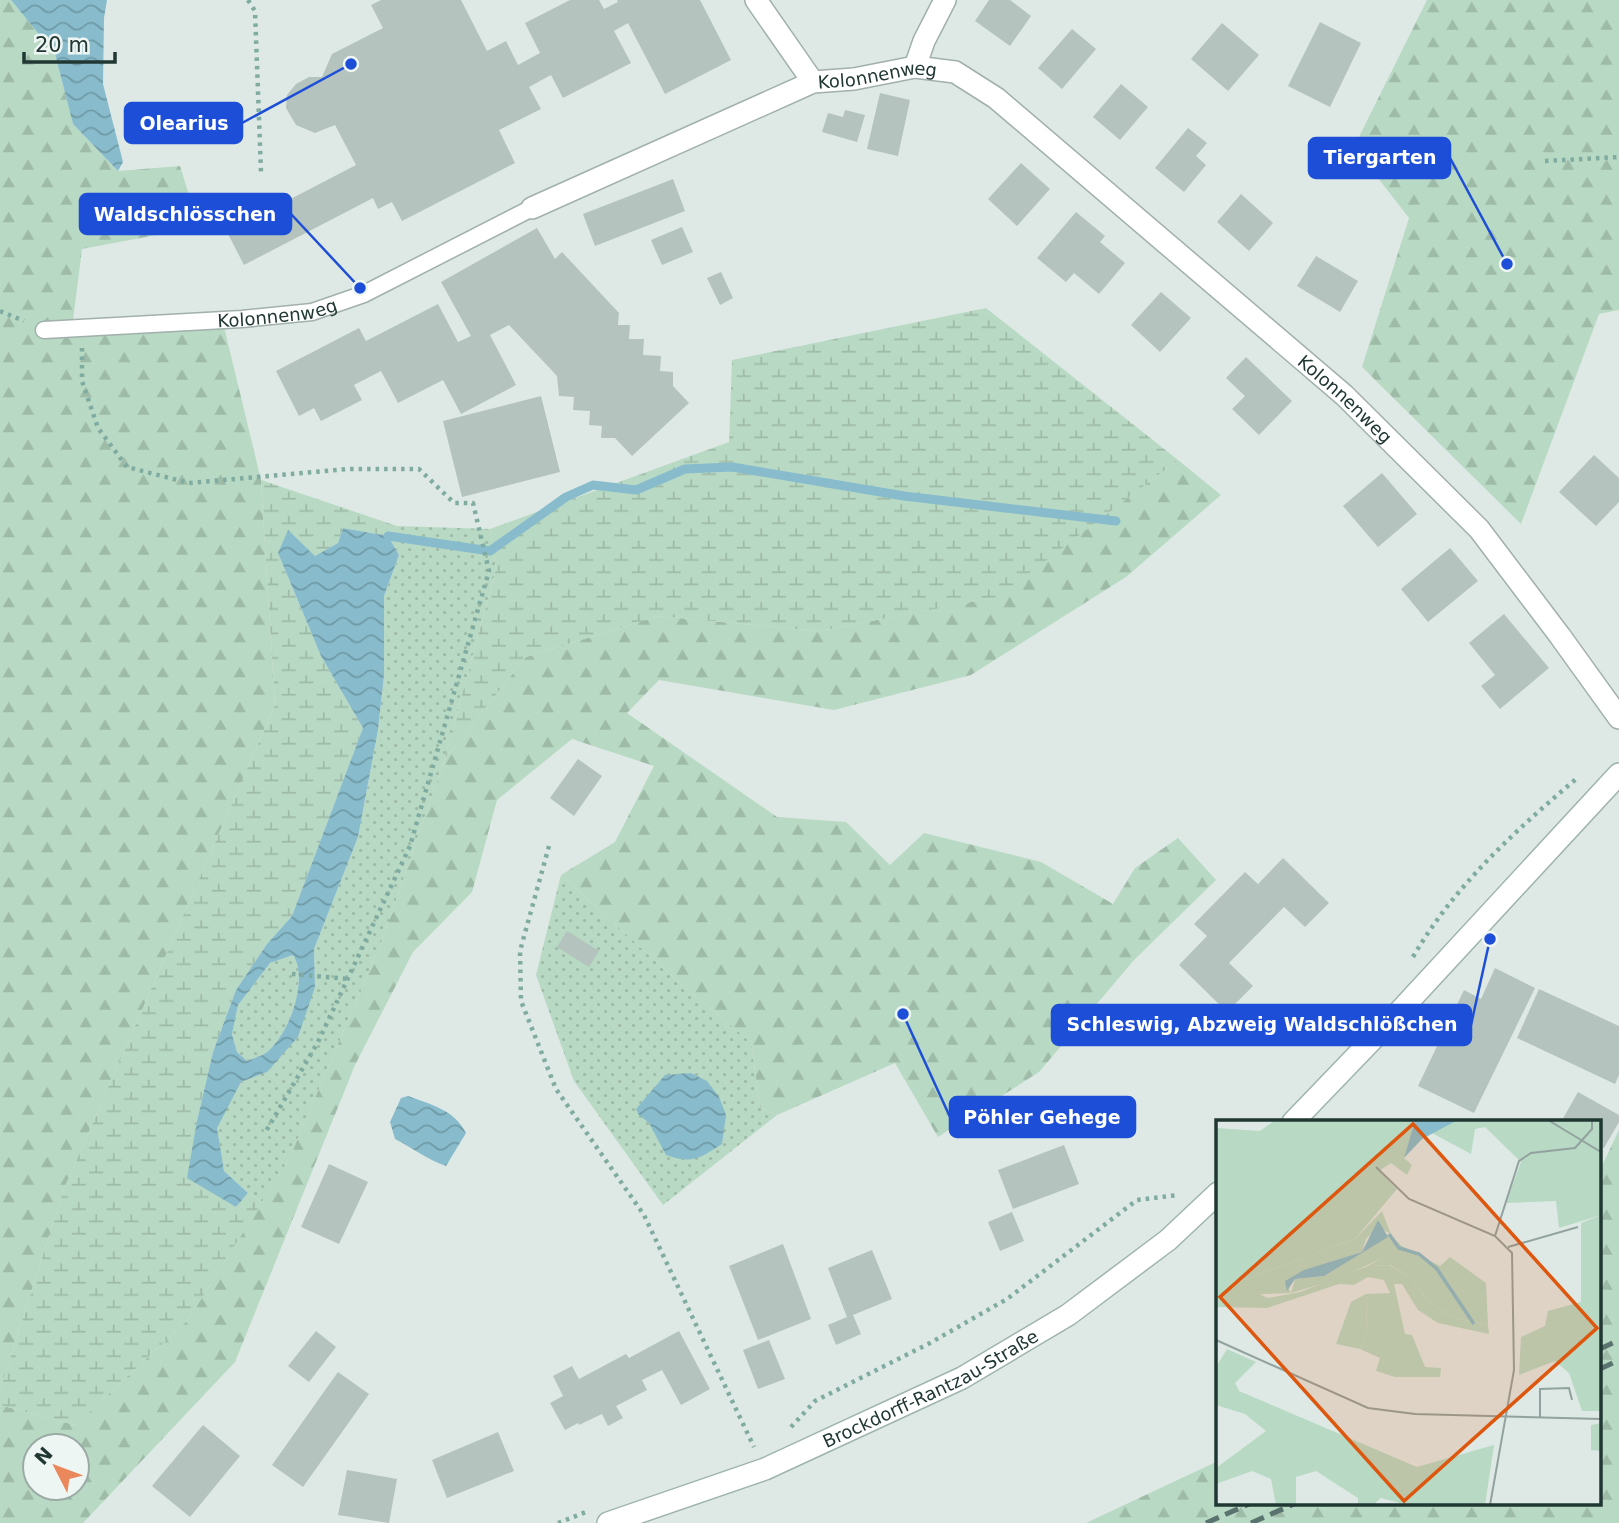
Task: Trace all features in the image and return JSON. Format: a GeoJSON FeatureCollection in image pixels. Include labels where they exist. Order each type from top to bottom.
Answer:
{"type":"FeatureCollection","features":[{"type":"Feature","properties":{"kind":"street"},"geometry":{"type":"LineString","coordinates":[[756,0],[813,82]]}},
{"type":"Feature","properties":{"kind":"street"},"geometry":{"type":"LineString","coordinates":[[915,67],[944,0]]}},
{"type":"Feature","properties":{"kind":"street","name":"Kolonnenweg"},"geometry":{"type":"LineString","coordinates":[[532,208],[813,82],[854,79],[915,67],[955,72],[996,98],[1344,395],[1479,529],[1619,718]]}},
{"type":"Feature","properties":{"kind":"street"},"geometry":{"type":"LineString","coordinates":[[1295,1120],[1619,774]]}},
{"type":"Feature","properties":{"kind":"street","name":"Brockdorff-Rantzau-Straße"},"geometry":{"type":"LineString","coordinates":[[608,1523],[765,1469],[962,1378],[1068,1315],[1168,1240],[1216,1196]]}},
{"type":"Feature","properties":{"kind":"lane","name":"Kolonnenweg"},"geometry":{"type":"LineString","coordinates":[[44,330],[312,313],[364,294],[532,208]]}},
{"type":"Feature","properties":{"kind":"path"},"geometry":{"type":"LineString","coordinates":[[248,0],[255,10],[261,172]]}},
{"type":"Feature","properties":{"kind":"path"},"geometry":{"type":"LineString","coordinates":[[1545,161],[1619,157]]}},
{"type":"Feature","properties":{"kind":"path"},"geometry":{"type":"LineString","coordinates":[[82,328],[82,382],[98,428],[127,467],[189,483],[347,469],[419,469],[454,503],[473,503],[477,516],[489,571],[410,846],[318,1042],[265,1133]]}},
{"type":"Feature","properties":{"kind":"path"},"geometry":{"type":"LineString","coordinates":[[1408,965],[1432,924],[1471,877],[1522,825],[1582,774]]}},
{"type":"Feature","properties":{"kind":"path"},"geometry":{"type":"LineString","coordinates":[[549,846],[520,951],[521,1002],[556,1089],[644,1215],[765,1469]]}},
{"type":"Feature","properties":{"kind":"path"},"geometry":{"type":"LineString","coordinates":[[292,974],[348,979]]}},
{"type":"Feature","properties":{"kind":"path"},"geometry":{"type":"LineString","coordinates":[[787,1432],[815,1401],[930,1343],[1007,1299],[1138,1200],[1182,1194]]}},
{"type":"Feature","properties":{"kind":"path"},"geometry":{"type":"LineString","coordinates":[[743,1449],[764,1440]]}},
{"type":"Feature","properties":{"kind":"path"},"geometry":{"type":"LineString","coordinates":[[558,1523],[590,1511]]}},
{"type":"Feature","properties":{"kind":"green space"},"geometry":{"type":"Polygon","coordinates":[[[0,0],[11,0],[55,54],[73,124],[118,171],[180,166],[199,227],[82,249],[71,336],[224,327],[261,480],[275,705],[64,1189],[0,1390],[0,0]]]}},
{"type":"Feature","properties":{"kind":"green space"},"geometry":{"type":"Polygon","coordinates":[[[1427,0],[1619,0],[1619,310],[1599,314],[1521,524],[1362,367],[1409,218],[1354,147],[1427,0]]]}},
{"type":"Feature","properties":{"kind":"green space"},"geometry":{"type":"Polygon","coordinates":[[[986,308],[1178,460],[998,597],[819,631],[658,616],[526,657],[445,758],[496,569],[490,529],[729,442],[732,360],[986,308]]]}},
{"type":"Feature","properties":{"kind":"green space"},"geometry":{"type":"Polygon","coordinates":[[[1178,460],[1221,495],[1126,577],[971,675],[834,710],[659,680],[627,713],[777,817],[846,822],[890,865],[924,833],[1041,862],[1113,904],[1135,868],[1178,838],[1216,880],[1134,960],[1039,1072],[938,1137],[895,1063],[777,1115],[760,1107],[751,1042],[683,986],[561,875],[615,842],[654,766],[572,739],[497,800],[472,892],[413,952],[355,1065],[235,1362],[83,1523],[0,1523],[0,1405],[75,1425],[188,1320],[290,1157],[383,938],[445,758],[526,657],[658,616],[819,631],[997,597],[1178,460]]]}},
{"type":"Feature","properties":{"kind":"green space"},"geometry":{"type":"Polygon","coordinates":[[[261,480],[397,526],[388,536],[343,528],[338,543],[315,556],[278,553],[321,656],[363,728],[292,916],[267,944],[236,990],[213,1052],[197,1121],[236,1207],[248,1193],[262,1202],[188,1320],[75,1425],[0,1405],[0,1390],[64,1189],[275,705],[261,480]]]}},
{"type":"Feature","properties":{"kind":"green space"},"geometry":{"type":"Polygon","coordinates":[[[397,526],[490,529],[496,569],[445,758],[383,938],[290,1157],[262,1202],[224,1171],[216,1128],[241,1082],[267,1072],[315,987],[314,949],[358,837],[378,730],[384,675],[384,596],[399,555],[388,536],[397,526]]]}},
{"type":"Feature","properties":{"kind":"green space"},"geometry":{"type":"Polygon","coordinates":[[[561,875],[683,986],[751,1042],[760,1107],[777,1115],[663,1205],[574,1081],[536,975],[561,875]]]}},
{"type":"Feature","properties":{"kind":"green space"},"geometry":{"type":"Polygon","coordinates":[[[293,955],[299,977],[298,991],[289,1020],[276,1043],[268,1051],[247,1061],[237,1052],[232,1033],[238,1005],[270,963],[293,955]]]}},
{"type":"Feature","properties":{"kind":"green space"},"geometry":{"type":"Polygon","coordinates":[[[1619,1130],[1619,1523],[1086,1523],[1216,1462],[1216,1506],[1602,1506],[1602,1166],[1619,1130]]]}},
{"type":"Feature","properties":{"kind":"water"},"geometry":{"type":"Polygon","coordinates":[[[11,0],[107,0],[104,18],[103,84],[123,162],[118,171],[73,124],[55,54],[11,0]]]}},
{"type":"Feature","properties":{"kind":"water"},"geometry":{"type":"Polygon","coordinates":[[[343,528],[388,536],[399,555],[384,596],[384,675],[378,730],[358,837],[314,949],[315,987],[298,1037],[267,1072],[241,1082],[217,1128],[224,1171],[248,1193],[236,1207],[187,1178],[213,1052],[236,990],[267,944],[292,916],[363,728],[321,656],[278,553],[288,530],[315,556],[338,543],[343,528]],[[293,955],[270,963],[238,1005],[232,1034],[237,1052],[247,1061],[267,1052],[283,1033],[298,992],[297,965],[293,955]]]}},
{"type":"Feature","properties":{"kind":"water"},"geometry":{"type":"Polygon","coordinates":[[[691,1073],[707,1081],[719,1097],[726,1115],[722,1144],[701,1156],[682,1159],[666,1155],[649,1123],[636,1109],[665,1075],[691,1073]]]}},
{"type":"Feature","properties":{"kind":"water"},"geometry":{"type":"Polygon","coordinates":[[[408,1096],[449,1113],[466,1133],[446,1166],[395,1139],[390,1122],[401,1098],[408,1096]]]}},
{"type":"Feature","properties":{"kind":"building"},"geometry":{"type":"Polygon","coordinates":[[[381,0],[461,0],[487,51],[506,41],[518,65],[540,53],[525,23],[570,0],[599,0],[604,9],[618,2],[617,0],[700,0],[731,60],[665,94],[628,23],[614,31],[631,63],[563,98],[551,75],[529,87],[541,109],[499,130],[515,163],[402,221],[392,202],[378,209],[373,198],[244,265],[227,232],[356,165],[335,125],[315,133],[296,125],[286,108],[287,95],[296,84],[309,77],[322,77],[332,54],[383,28],[371,5],[381,0]]]}},
{"type":"Feature","properties":{"kind":"building"},"geometry":{"type":"Polygon","coordinates":[[[989,0],[1010,0],[1031,16],[1010,46],[975,21],[989,0]]]}},
{"type":"Feature","properties":{"kind":"building"},"geometry":{"type":"Polygon","coordinates":[[[1320,22],[1361,43],[1330,107],[1288,86],[1320,22]]]}},
{"type":"Feature","properties":{"kind":"building"},"geometry":{"type":"Polygon","coordinates":[[[1222,23],[1259,55],[1228,91],[1191,59],[1222,23]]]}},
{"type":"Feature","properties":{"kind":"building"},"geometry":{"type":"Polygon","coordinates":[[[1072,29],[1096,49],[1062,89],[1038,68],[1072,29]]]}},
{"type":"Feature","properties":{"kind":"building"},"geometry":{"type":"Polygon","coordinates":[[[1121,84],[1148,107],[1120,140],[1093,117],[1121,84]]]}},
{"type":"Feature","properties":{"kind":"building"},"geometry":{"type":"Polygon","coordinates":[[[880,93],[910,100],[898,156],[867,149],[880,93]]]}},
{"type":"Feature","properties":{"kind":"building"},"geometry":{"type":"Polygon","coordinates":[[[845,110],[865,115],[857,142],[822,132],[828,113],[843,117],[845,110]]]}},
{"type":"Feature","properties":{"kind":"building"},"geometry":{"type":"Polygon","coordinates":[[[1188,128],[1207,143],[1196,156],[1206,165],[1184,192],[1155,168],[1188,128]]]}},
{"type":"Feature","properties":{"kind":"building"},"geometry":{"type":"Polygon","coordinates":[[[1021,163],[1050,189],[1017,226],[988,199],[1021,163]]]}},
{"type":"Feature","properties":{"kind":"building"},"geometry":{"type":"Polygon","coordinates":[[[673,179],[685,211],[595,246],[583,214],[673,179]]]}},
{"type":"Feature","properties":{"kind":"building"},"geometry":{"type":"Polygon","coordinates":[[[1241,194],[1273,223],[1249,251],[1217,222],[1241,194]]]}},
{"type":"Feature","properties":{"kind":"building"},"geometry":{"type":"Polygon","coordinates":[[[1076,212],[1105,236],[1100,242],[1125,263],[1099,294],[1074,273],[1066,282],[1037,258],[1076,212]]]}},
{"type":"Feature","properties":{"kind":"building"},"geometry":{"type":"Polygon","coordinates":[[[682,227],[693,252],[662,265],[651,240],[682,227]]]}},
{"type":"Feature","properties":{"kind":"building"},"geometry":{"type":"Polygon","coordinates":[[[537,228],[555,259],[562,252],[619,313],[618,325],[630,325],[629,339],[644,339],[643,355],[661,356],[660,371],[673,372],[673,386],[689,403],[632,456],[615,438],[601,438],[602,426],[589,425],[590,411],[573,410],[574,397],[559,396],[557,376],[509,325],[490,335],[516,385],[461,414],[443,380],[398,403],[381,371],[354,385],[362,400],[321,421],[314,408],[299,416],[276,371],[359,328],[366,341],[438,304],[458,342],[471,336],[441,282],[537,228]]]}},
{"type":"Feature","properties":{"kind":"building"},"geometry":{"type":"Polygon","coordinates":[[[1316,256],[1358,281],[1340,312],[1297,286],[1316,256]]]}},
{"type":"Feature","properties":{"kind":"building"},"geometry":{"type":"Polygon","coordinates":[[[721,272],[733,298],[720,305],[707,278],[721,272]]]}},
{"type":"Feature","properties":{"kind":"building"},"geometry":{"type":"Polygon","coordinates":[[[1161,292],[1191,318],[1160,352],[1131,325],[1161,292]]]}},
{"type":"Feature","properties":{"kind":"building"},"geometry":{"type":"Polygon","coordinates":[[[1246,357],[1292,401],[1259,435],[1232,409],[1245,396],[1226,378],[1246,357]]]}},
{"type":"Feature","properties":{"kind":"building"},"geometry":{"type":"Polygon","coordinates":[[[541,396],[560,472],[462,497],[443,421],[541,396]]]}},
{"type":"Feature","properties":{"kind":"building"},"geometry":{"type":"Polygon","coordinates":[[[1594,455],[1619,478],[1619,502],[1596,526],[1559,492],[1594,455]]]}},
{"type":"Feature","properties":{"kind":"building"},"geometry":{"type":"Polygon","coordinates":[[[1382,473],[1417,514],[1378,547],[1343,506],[1382,473]]]}},
{"type":"Feature","properties":{"kind":"building"},"geometry":{"type":"Polygon","coordinates":[[[1450,548],[1478,581],[1428,622],[1401,589],[1450,548]]]}},
{"type":"Feature","properties":{"kind":"building"},"geometry":{"type":"Polygon","coordinates":[[[1504,614],[1549,668],[1500,709],[1481,686],[1495,675],[1469,643],[1504,614]]]}},
{"type":"Feature","properties":{"kind":"building"},"geometry":{"type":"Polygon","coordinates":[[[578,759],[602,776],[574,816],[550,798],[578,759]]]}},
{"type":"Feature","properties":{"kind":"building"},"geometry":{"type":"Polygon","coordinates":[[[1283,858],[1329,903],[1305,927],[1284,907],[1229,963],[1253,986],[1227,1012],[1179,965],[1207,936],[1194,924],[1245,872],[1258,884],[1283,858]]]}},
{"type":"Feature","properties":{"kind":"building"},"geometry":{"type":"Polygon","coordinates":[[[567,931],[599,951],[589,967],[557,947],[567,931]]]}},
{"type":"Feature","properties":{"kind":"building"},"geometry":{"type":"Polygon","coordinates":[[[1495,968],[1535,988],[1474,1113],[1418,1086],[1464,990],[1481,999],[1495,968]]]}},
{"type":"Feature","properties":{"kind":"building"},"geometry":{"type":"Polygon","coordinates":[[[1539,989],[1619,1026],[1619,1075],[1615,1084],[1517,1038],[1539,989]]]}},
{"type":"Feature","properties":{"kind":"building"},"geometry":{"type":"Polygon","coordinates":[[[1578,1092],[1619,1115],[1619,1122],[1604,1148],[1602,1120],[1562,1120],[1578,1092]]]}},
{"type":"Feature","properties":{"kind":"building"},"geometry":{"type":"Polygon","coordinates":[[[1064,1145],[1079,1184],[1013,1209],[998,1170],[1064,1145]]]}},
{"type":"Feature","properties":{"kind":"building"},"geometry":{"type":"Polygon","coordinates":[[[329,1164],[368,1182],[339,1244],[301,1227],[329,1164]]]}},
{"type":"Feature","properties":{"kind":"building"},"geometry":{"type":"Polygon","coordinates":[[[1012,1212],[1024,1241],[1000,1251],[988,1222],[1012,1212]]]}},
{"type":"Feature","properties":{"kind":"building"},"geometry":{"type":"Polygon","coordinates":[[[783,1244],[811,1319],[758,1340],[729,1266],[783,1244]]]}},
{"type":"Feature","properties":{"kind":"building"},"geometry":{"type":"Polygon","coordinates":[[[872,1250],[892,1299],[853,1315],[861,1334],[836,1345],[828,1325],[847,1317],[828,1268],[872,1250]]]}},
{"type":"Feature","properties":{"kind":"building"},"geometry":{"type":"Polygon","coordinates":[[[316,1331],[336,1347],[309,1382],[288,1366],[316,1331]]]}},
{"type":"Feature","properties":{"kind":"building"},"geometry":{"type":"Polygon","coordinates":[[[679,1331],[710,1389],[681,1405],[662,1370],[642,1380],[647,1390],[616,1406],[623,1418],[608,1426],[602,1414],[565,1430],[550,1403],[563,1396],[553,1376],[572,1366],[579,1379],[626,1354],[629,1358],[679,1331]]]}},
{"type":"Feature","properties":{"kind":"building"},"geometry":{"type":"Polygon","coordinates":[[[769,1340],[785,1379],[758,1389],[743,1350],[769,1340]]]}},
{"type":"Feature","properties":{"kind":"building"},"geometry":{"type":"Polygon","coordinates":[[[338,1372],[369,1394],[303,1487],[272,1465],[338,1372]]]}},
{"type":"Feature","properties":{"kind":"building"},"geometry":{"type":"Polygon","coordinates":[[[203,1425],[240,1456],[190,1517],[152,1486],[203,1425]]]}},
{"type":"Feature","properties":{"kind":"building"},"geometry":{"type":"Polygon","coordinates":[[[498,1432],[514,1471],[447,1498],[432,1460],[498,1432]]]}},
{"type":"Feature","properties":{"kind":"building"},"geometry":{"type":"Polygon","coordinates":[[[347,1470],[397,1479],[389,1523],[338,1515],[347,1470]]]}},
{"type":"Feature","properties":{"kind":"waterway"},"geometry":{"type":"LineString","coordinates":[[388,536],[490,551],[566,497],[593,485],[636,490],[685,469],[732,467],[904,496],[1116,521]]}},
{"type":"Feature","properties":{"kind":"railway"},"geometry":{"type":"LineString","coordinates":[[1602,1348],[1619,1340]]}},
{"type":"Feature","properties":{"kind":"railway"},"geometry":{"type":"LineString","coordinates":[[1602,1368],[1619,1360]]}},
{"type":"Feature","properties":{"kind":"railway"},"geometry":{"type":"LineString","coordinates":[[1206,1523],[1244,1506]]}},
{"type":"Feature","properties":{"kind":"railway"},"geometry":{"type":"LineString","coordinates":[[1251,1523],[1289,1506]]}},
{"type":"Feature","properties":{"kind":"place","name":"Olearius"},"geometry":{"type":"Point","coordinates":[351,64]}},
{"type":"Feature","properties":{"kind":"place","name":"Tiergarten"},"geometry":{"type":"Point","coordinates":[1507,264]}},
{"type":"Feature","properties":{"kind":"place","name":"Waldschlösschen"},"geometry":{"type":"Point","coordinates":[360,288]}},
{"type":"Feature","properties":{"kind":"place","name":"Schleswig, Abzweig Waldschlößchen"},"geometry":{"type":"Point","coordinates":[1490,939]}},
{"type":"Feature","properties":{"kind":"place","name":"Pöhler Gehege"},"geometry":{"type":"Point","coordinates":[903,1014]}}]}
